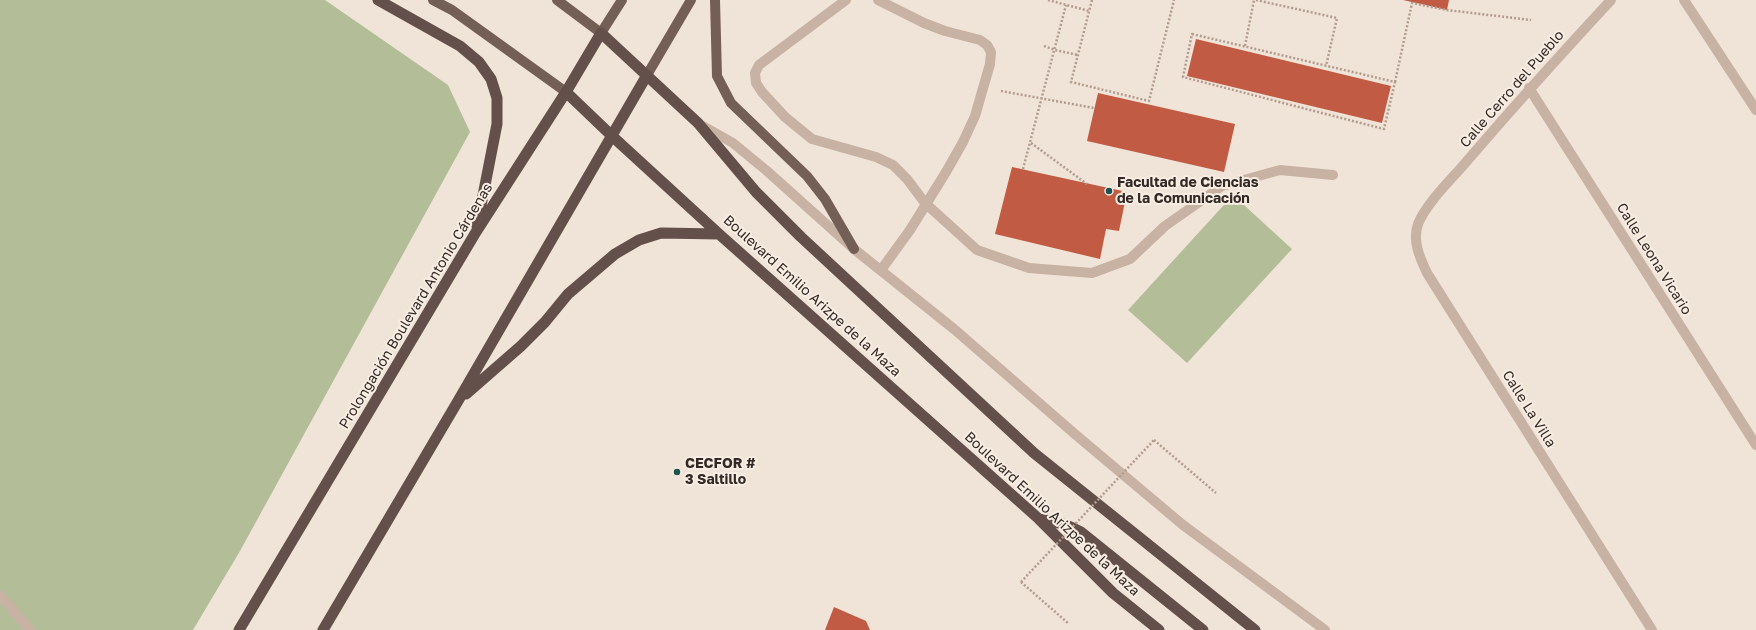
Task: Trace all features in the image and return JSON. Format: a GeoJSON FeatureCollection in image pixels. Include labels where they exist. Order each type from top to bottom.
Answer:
{"type":"FeatureCollection","features":[{"type":"Feature","properties":{"kind":"highway"},"geometry":{"type":"LineString","coordinates":[[378,0],[460,46],[479,62],[491,80],[497,98],[496,124],[476,232]]}},
{"type":"Feature","properties":{"kind":"highway"},"geometry":{"type":"LineString","coordinates":[[601,33],[698,123],[756,192],[801,237],[1034,453],[1254,630]]}},
{"type":"Feature","properties":{"kind":"highway","name":"Prolongación Boulevard Antonio Cárdenas"},"geometry":{"type":"LineString","coordinates":[[239,630],[476,232],[566,92],[601,33]]}},
{"type":"Feature","properties":{"kind":"highway"},"geometry":{"type":"LineString","coordinates":[[323,630],[458,402],[647,75]]}},
{"type":"Feature","properties":{"kind":"highway","name":"Boulevard Emilio Arizpe de la Maza"},"geometry":{"type":"LineString","coordinates":[[566,92],[719,234],[1039,519],[1113,593],[1159,630]]}},
{"type":"Feature","properties":{"kind":"highway"},"geometry":{"type":"LineString","coordinates":[[458,402],[521,346],[568,294],[615,254],[639,240],[661,233],[719,234]]}},
{"type":"Feature","properties":{"kind":"highway"},"geometry":{"type":"LineString","coordinates":[[1039,519],[1057,521],[1081,532],[1203,630]]}},
{"type":"Feature","properties":{"kind":"main road","name":"Boulevard Emilio Arizpe de la Maza"},"geometry":{"type":"LineString","coordinates":[[433,0],[452,10],[566,92]]}},
{"type":"Feature","properties":{"kind":"main road"},"geometry":{"type":"LineString","coordinates":[[557,0],[601,33]]}},
{"type":"Feature","properties":{"kind":"main road","name":"Prolongación Boulevard Antonio Cárdenas"},"geometry":{"type":"LineString","coordinates":[[601,33],[622,0]]}},
{"type":"Feature","properties":{"kind":"main road"},"geometry":{"type":"LineString","coordinates":[[647,75],[691,0]]}},
{"type":"Feature","properties":{"kind":"main road"},"geometry":{"type":"LineString","coordinates":[[715,0],[717,76],[731,103],[808,176],[825,198],[854,249]]}},
{"type":"Feature","properties":{"kind":"street"},"geometry":{"type":"LineString","coordinates":[[846,0],[759,65],[755,73],[756,83],[762,92],[785,117],[812,139],[876,157],[893,165],[907,179],[925,203],[977,250],[1029,268],[1092,273],[1130,259],[1165,226],[1222,186],[1280,170],[1333,175]]}},
{"type":"Feature","properties":{"kind":"street"},"geometry":{"type":"LineString","coordinates":[[878,0],[924,23],[945,31],[980,40],[987,45],[991,52],[991,58],[975,116],[963,142],[910,230],[881,270]]}},
{"type":"Feature","properties":{"kind":"street","name":"Calle Cerro del Pueblo"},"geometry":{"type":"LineString","coordinates":[[1436,198],[1529,88],[1611,0]]}},
{"type":"Feature","properties":{"kind":"street"},"geometry":{"type":"LineString","coordinates":[[1684,0],[1756,110]]}},
{"type":"Feature","properties":{"kind":"street","name":"Calle Leona Vicario"},"geometry":{"type":"LineString","coordinates":[[1529,88],[1756,445]]}},
{"type":"Feature","properties":{"kind":"street"},"geometry":{"type":"LineString","coordinates":[[698,123],[733,143],[767,171],[854,249],[954,329],[1184,525],[1325,630]]}},
{"type":"Feature","properties":{"kind":"street","name":"Calle La Villa"},"geometry":{"type":"LineString","coordinates":[[1436,198],[1418,224],[1416,237],[1418,254],[1427,273],[1652,630]]}},
{"type":"Feature","properties":{"kind":"street"},"geometry":{"type":"LineString","coordinates":[[0,597],[30,630]]}},
{"type":"Feature","properties":{"kind":"path"},"geometry":{"type":"LineString","coordinates":[[1048,0],[1089,11]]}},
{"type":"Feature","properties":{"kind":"path"},"geometry":{"type":"LineString","coordinates":[[1092,0],[1071,82],[1148,101],[1174,0]]}},
{"type":"Feature","properties":{"kind":"path"},"geometry":{"type":"LineString","coordinates":[[1245,46],[1255,0],[1337,18],[1326,66]]}},
{"type":"Feature","properties":{"kind":"path"},"geometry":{"type":"LineString","coordinates":[[1395,82],[1192,34],[1183,77],[1384,129],[1395,82],[1412,3],[1447,10],[1531,20]]}},
{"type":"Feature","properties":{"kind":"path"},"geometry":{"type":"LineString","coordinates":[[1023,170],[1066,5]]}},
{"type":"Feature","properties":{"kind":"path"},"geometry":{"type":"LineString","coordinates":[[1044,46],[1078,55]]}},
{"type":"Feature","properties":{"kind":"path"},"geometry":{"type":"LineString","coordinates":[[983,88],[1042,100],[1094,108]]}},
{"type":"Feature","properties":{"kind":"path"},"geometry":{"type":"LineString","coordinates":[[1030,143],[1087,184]]}},
{"type":"Feature","properties":{"kind":"path"},"geometry":{"type":"LineString","coordinates":[[1069,624],[1021,582],[1154,440],[1216,493]]}},
{"type":"Feature","properties":{"kind":"green space"},"geometry":{"type":"Polygon","coordinates":[[[0,0],[325,0],[448,85],[470,132],[240,551],[193,630],[0,630],[0,0]]]}},
{"type":"Feature","properties":{"kind":"green space"},"geometry":{"type":"Polygon","coordinates":[[[1233,195],[1292,249],[1187,363],[1128,310],[1233,195]]]}},
{"type":"Feature","properties":{"kind":"building"},"geometry":{"type":"Polygon","coordinates":[[[1403,0],[1449,0],[1447,10],[1403,0]]]}},
{"type":"Feature","properties":{"kind":"building"},"geometry":{"type":"Polygon","coordinates":[[[1196,39],[1391,86],[1382,123],[1187,76],[1196,39]]]}},
{"type":"Feature","properties":{"kind":"building"},"geometry":{"type":"Polygon","coordinates":[[[1098,93],[1235,124],[1224,172],[1087,141],[1098,93]]]}},
{"type":"Feature","properties":{"kind":"building"},"geometry":{"type":"Polygon","coordinates":[[[1012,167],[1127,192],[1119,231],[1106,229],[1100,259],[995,234],[1012,167]]]}},
{"type":"Feature","properties":{"kind":"building"},"geometry":{"type":"Polygon","coordinates":[[[834,607],[866,621],[870,630],[825,630],[834,607]]]}},
{"type":"Feature","properties":{"kind":"place","name":"Facultad de Ciencias de la Comunicación"},"geometry":{"type":"Point","coordinates":[1109,191]}},
{"type":"Feature","properties":{"kind":"place","name":"CECFOR # 3 Saltillo"},"geometry":{"type":"Point","coordinates":[677,472]}}]}
